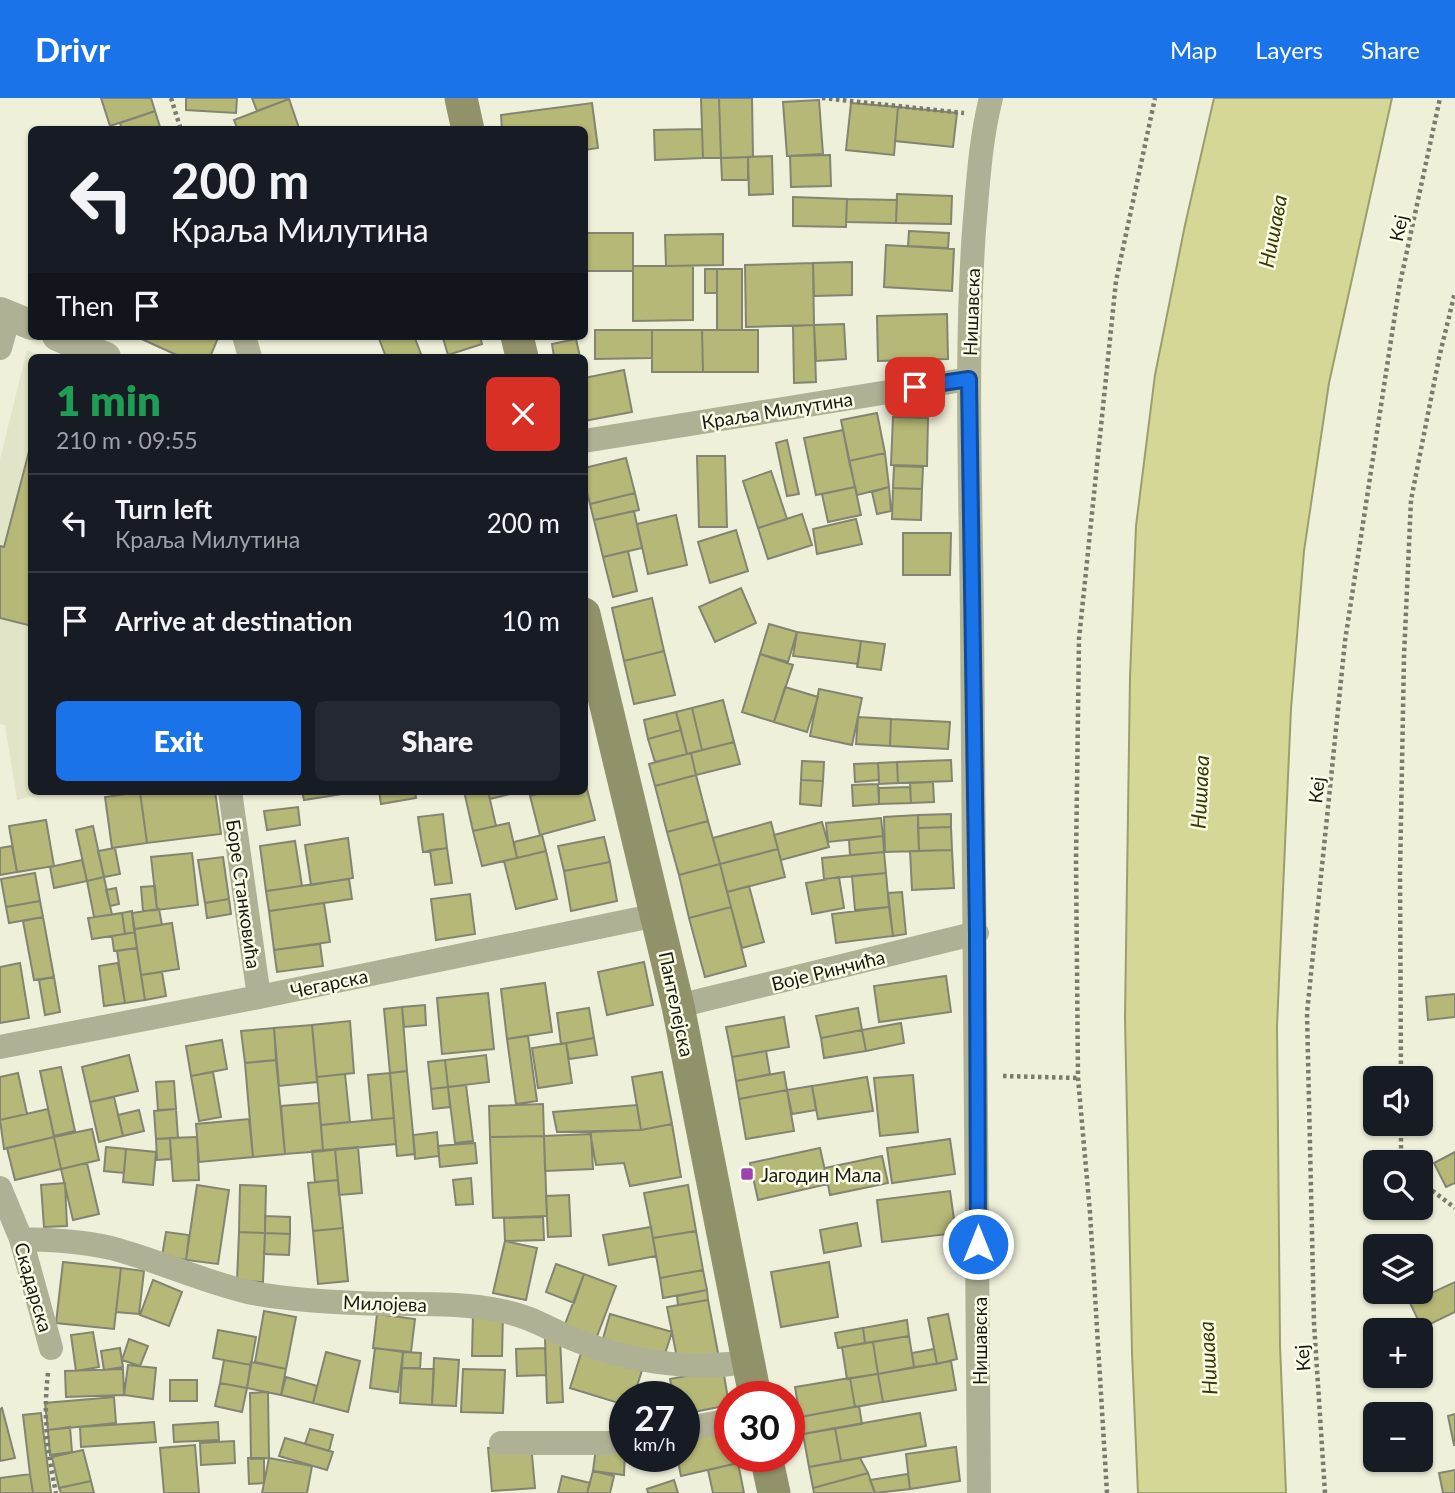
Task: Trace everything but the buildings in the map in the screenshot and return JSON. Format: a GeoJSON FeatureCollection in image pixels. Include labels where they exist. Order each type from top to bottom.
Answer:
{"type":"FeatureCollection","features":[{"type":"Feature","properties":{"kind":"main road"},"geometry":{"type":"LineString","coordinates":[[461,98],[467,126]]}},
{"type":"Feature","properties":{"kind":"main road","name":"Пантелејска"},"geometry":{"type":"LineString","coordinates":[[588,630],[678,1006],[752,1381]]}},
{"type":"Feature","properties":{"kind":"main road"},"geometry":{"type":"LineString","coordinates":[[769,1472],[774,1493]]}},
{"type":"Feature","properties":{"kind":"street","name":"Нишавска"},"geometry":{"type":"LineString","coordinates":[[979,1493],[977,933],[969,379],[970,283],[978,182],[989,107]]}},
{"type":"Feature","properties":{"kind":"street"},"geometry":{"type":"LineString","coordinates":[[0,348],[13,318]]}},
{"type":"Feature","properties":{"kind":"street"},"geometry":{"type":"LineString","coordinates":[[66,340],[99,354]]}},
{"type":"Feature","properties":{"kind":"street","name":"Краља Милутина"},"geometry":{"type":"LineString","coordinates":[[588,440],[969,379]]}},
{"type":"Feature","properties":{"kind":"street","name":"Боре Станковића"},"geometry":{"type":"LineString","coordinates":[[231,795],[259,997]]}},
{"type":"Feature","properties":{"kind":"street","name":"Чегарска"},"geometry":{"type":"LineString","coordinates":[[0,1048],[657,915]]}},
{"type":"Feature","properties":{"kind":"street","name":"Воје Ринчића"},"geometry":{"type":"LineString","coordinates":[[678,1006],[977,933]]}},
{"type":"Feature","properties":{"kind":"street","name":"Скадарска"},"geometry":{"type":"LineString","coordinates":[[0,1188],[21,1239],[51,1348]]}},
{"type":"Feature","properties":{"kind":"street","name":"Милојева"},"geometry":{"type":"LineString","coordinates":[[21,1239],[63,1240],[111,1248],[249,1292],[345,1303],[472,1306],[502,1311],[535,1319],[567,1336],[631,1357],[663,1363],[716,1367],[748,1362]]}},
{"type":"Feature","properties":{"kind":"street"},"geometry":{"type":"LineString","coordinates":[[501,1443],[609,1443]]}},
{"type":"Feature","properties":{"kind":"path"},"geometry":{"type":"LineString","coordinates":[[171,98],[180,126]]}},
{"type":"Feature","properties":{"kind":"path"},"geometry":{"type":"LineString","coordinates":[[822,98],[989,107]]}},
{"type":"Feature","properties":{"kind":"path"},"geometry":{"type":"LineString","coordinates":[[1107,1493],[1090,1213],[1078,1078],[1076,846],[1079,639],[1116,281],[1155,98]]}},
{"type":"Feature","properties":{"kind":"path","name":"Кеј"},"geometry":{"type":"LineString","coordinates":[[1325,1493],[1314,1323],[1307,1013],[1345,640],[1399,288],[1440,98]]}},
{"type":"Feature","properties":{"kind":"path"},"geometry":{"type":"LineString","coordinates":[[1402,1066],[1400,859],[1404,656],[1411,500],[1455,292]]}},
{"type":"Feature","properties":{"kind":"path"},"geometry":{"type":"LineString","coordinates":[[999,1076],[1078,1078]]}},
{"type":"Feature","properties":{"kind":"path"},"geometry":{"type":"LineString","coordinates":[[1433,1192],[1455,1209]]}},
{"type":"Feature","properties":{"kind":"path"},"geometry":{"type":"LineString","coordinates":[[51,1348],[44,1408],[56,1493]]}},
{"type":"Feature","properties":{"kind":"shaded area"},"geometry":{"type":"Polygon","coordinates":[[[27,350],[36,354],[28,354],[28,795],[39,795],[17,800],[5,725],[0,724],[0,459],[27,350]]]}},
{"type":"Feature","properties":{"kind":"water","name":"Нишава"},"geometry":{"type":"Polygon","coordinates":[[[1214,98],[1392,98],[1329,383],[1304,551],[1291,709],[1277,1026],[1280,1345],[1286,1493],[1138,1493],[1132,1353],[1125,1018],[1130,677],[1136,526],[1155,375],[1214,98]]]}},
{"type":"Feature","properties":{"kind":"place","name":"Јагодин Мала"},"geometry":{"type":"Point","coordinates":[747,1174]}},
{"type":"Feature","properties":{"kind":"route"},"geometry":{"type":"LineString","coordinates":[[915,387],[969,379],[977,933],[978,1244]]}}]}
